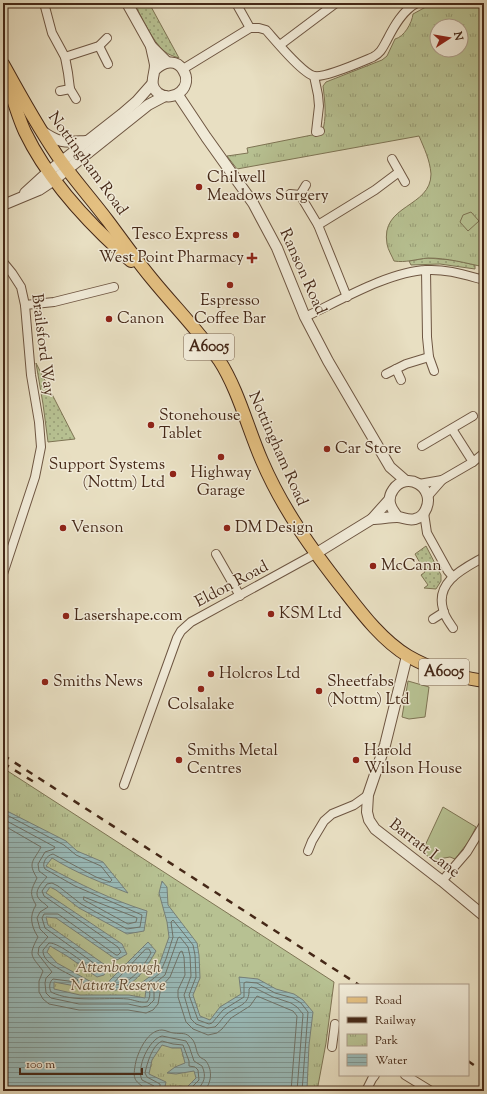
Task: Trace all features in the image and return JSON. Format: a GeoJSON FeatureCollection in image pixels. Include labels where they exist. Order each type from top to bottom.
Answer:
{"type":"FeatureCollection","features":[{"type":"Feature","properties":{"kind":"main road","name":"Nottingham Road"},"geometry":{"type":"LineString","coordinates":[[3,64],[42,131],[65,165],[151,279],[196,330],[220,362],[276,492],[292,520],[315,554],[356,607],[385,638],[407,656],[454,676],[484,681]]}},
{"type":"Feature","properties":{"kind":"main road","name":"Nottingham Road"},"geometry":{"type":"LineString","coordinates":[[3,64],[12,96],[25,132],[51,176],[94,227],[151,279]]}},
{"type":"Feature","properties":{"kind":"street"},"geometry":{"type":"LineString","coordinates":[[44,3],[52,33],[65,57],[70,89],[76,100]]}},
{"type":"Feature","properties":{"kind":"street"},"geometry":{"type":"LineString","coordinates":[[127,3],[151,46],[167,62]]}},
{"type":"Feature","properties":{"kind":"street"},"geometry":{"type":"LineString","coordinates":[[236,3],[250,28]]}},
{"type":"Feature","properties":{"kind":"street"},"geometry":{"type":"LineString","coordinates":[[280,45],[324,10],[336,3]]}},
{"type":"Feature","properties":{"kind":"street"},"geometry":{"type":"LineString","coordinates":[[183,69],[250,28],[263,28],[305,71],[314,76],[326,74],[379,54],[398,21],[411,4]]}},
{"type":"Feature","properties":{"kind":"street"},"geometry":{"type":"LineString","coordinates":[[65,57],[99,46],[107,38]]}},
{"type":"Feature","properties":{"kind":"street"},"geometry":{"type":"LineString","coordinates":[[99,46],[108,64]]}},
{"type":"Feature","properties":{"kind":"street"},"geometry":{"type":"LineString","coordinates":[[151,46],[155,70]]}},
{"type":"Feature","properties":{"kind":"street"},"geometry":{"type":"LineString","coordinates":[[167,62],[173,63],[183,69],[186,76],[186,83],[183,90],[178,95],[171,97],[164,96],[157,92],[152,84],[152,77],[155,70],[160,65],[167,62]]}},
{"type":"Feature","properties":{"kind":"street"},"geometry":{"type":"LineString","coordinates":[[314,76],[319,106],[316,132],[320,131]]}},
{"type":"Feature","properties":{"kind":"street"},"geometry":{"type":"LineString","coordinates":[[65,165],[86,141],[127,110],[152,84]]}},
{"type":"Feature","properties":{"kind":"street"},"geometry":{"type":"LineString","coordinates":[[60,92],[70,89]]}},
{"type":"Feature","properties":{"kind":"street","name":"Ranson Road"},"geometry":{"type":"LineString","coordinates":[[178,95],[253,203],[277,248],[305,317],[328,361],[390,467],[406,481],[412,481],[419,484]]}},
{"type":"Feature","properties":{"kind":"street"},"geometry":{"type":"LineString","coordinates":[[3,205],[39,190],[51,176],[65,165],[148,105],[164,96]]}},
{"type":"Feature","properties":{"kind":"street"},"geometry":{"type":"LineString","coordinates":[[42,131],[56,141],[86,141]]}},
{"type":"Feature","properties":{"kind":"street"},"geometry":{"type":"LineString","coordinates":[[392,159],[405,182]]}},
{"type":"Feature","properties":{"kind":"street"},"geometry":{"type":"LineString","coordinates":[[318,225],[375,190],[399,172]]}},
{"type":"Feature","properties":{"kind":"street"},"geometry":{"type":"LineString","coordinates":[[300,195],[306,186]]}},
{"type":"Feature","properties":{"kind":"street"},"geometry":{"type":"LineString","coordinates":[[290,194],[300,195]]}},
{"type":"Feature","properties":{"kind":"street"},"geometry":{"type":"LineString","coordinates":[[300,195],[318,225],[347,297]]}},
{"type":"Feature","properties":{"kind":"street","name":"Brailsford Way"},"geometry":{"type":"LineString","coordinates":[[3,262],[21,288],[25,305],[31,375],[39,422],[41,447],[35,476],[3,574]]}},
{"type":"Feature","properties":{"kind":"street"},"geometry":{"type":"LineString","coordinates":[[305,317],[398,275],[426,270],[452,272],[484,280]]}},
{"type":"Feature","properties":{"kind":"street"},"geometry":{"type":"LineString","coordinates":[[426,270],[426,329],[429,357],[434,371]]}},
{"type":"Feature","properties":{"kind":"street"},"geometry":{"type":"LineString","coordinates":[[25,305],[54,302],[114,287]]}},
{"type":"Feature","properties":{"kind":"street"},"geometry":{"type":"LineString","coordinates":[[386,374],[406,364],[429,357]]}},
{"type":"Feature","properties":{"kind":"street"},"geometry":{"type":"LineString","coordinates":[[396,369],[401,380]]}},
{"type":"Feature","properties":{"kind":"street"},"geometry":{"type":"LineString","coordinates":[[422,446],[473,416]]}},
{"type":"Feature","properties":{"kind":"street"},"geometry":{"type":"LineString","coordinates":[[452,429],[473,462]]}},
{"type":"Feature","properties":{"kind":"street"},"geometry":{"type":"LineString","coordinates":[[428,496],[442,480],[473,462],[484,453]]}},
{"type":"Feature","properties":{"kind":"street","name":"Ranson Road"},"geometry":{"type":"LineString","coordinates":[[315,554],[372,519],[390,500],[393,490],[390,467]]}},
{"type":"Feature","properties":{"kind":"street"},"geometry":{"type":"LineString","coordinates":[[419,484],[442,480]]}},
{"type":"Feature","properties":{"kind":"street"},"geometry":{"type":"LineString","coordinates":[[393,490],[399,484],[406,481]]}},
{"type":"Feature","properties":{"kind":"street"},"geometry":{"type":"LineString","coordinates":[[419,484],[428,496],[428,504],[424,512],[418,518],[413,520],[427,533],[448,571],[453,577]]}},
{"type":"Feature","properties":{"kind":"street"},"geometry":{"type":"LineString","coordinates":[[390,500],[392,511],[398,517]]}},
{"type":"Feature","properties":{"kind":"street"},"geometry":{"type":"LineString","coordinates":[[424,512],[427,533]]}},
{"type":"Feature","properties":{"kind":"street","name":"Ranson Road"},"geometry":{"type":"LineString","coordinates":[[372,519],[398,517],[413,520]]}},
{"type":"Feature","properties":{"kind":"street"},"geometry":{"type":"LineString","coordinates":[[216,554],[240,596]]}},
{"type":"Feature","properties":{"kind":"street","name":"Eldon Road"},"geometry":{"type":"LineString","coordinates":[[124,785],[180,631],[191,622],[315,554]]}},
{"type":"Feature","properties":{"kind":"street"},"geometry":{"type":"LineString","coordinates":[[453,628],[444,612],[441,601],[442,592],[453,577],[484,557]]}},
{"type":"Feature","properties":{"kind":"street"},"geometry":{"type":"LineString","coordinates":[[433,619],[444,612]]}},
{"type":"Feature","properties":{"kind":"street","name":"Barratt Lane"},"geometry":{"type":"LineString","coordinates":[[407,656],[384,745],[368,795],[367,812],[369,820],[375,829],[484,916]]}},
{"type":"Feature","properties":{"kind":"street"},"geometry":{"type":"LineString","coordinates":[[308,851],[312,840],[324,821],[332,814],[354,805],[368,795]]}},
{"type":"Feature","properties":{"kind":"street"},"geometry":{"type":"LineString","coordinates":[[354,805],[367,812]]}},
{"type":"Feature","properties":{"kind":"street"},"geometry":{"type":"LineString","coordinates":[[442,881],[467,852],[484,824]]}},
{"type":"Feature","properties":{"kind":"street"},"geometry":{"type":"LineString","coordinates":[[332,1047],[337,1037],[335,1024]]}},
{"type":"Feature","properties":{"kind":"street"},"geometry":{"type":"LineString","coordinates":[[366,1091],[374,1076]]}},
{"type":"Feature","properties":{"kind":"street"},"geometry":{"type":"LineString","coordinates":[[408,1076],[431,1091]]}},
{"type":"Feature","properties":{"kind":"green space"},"geometry":{"type":"Polygon","coordinates":[[[134,3],[149,3],[179,58],[168,54],[160,47],[134,3]]]}},
{"type":"Feature","properties":{"kind":"green space"},"geometry":{"type":"Polygon","coordinates":[[[433,3],[484,3],[484,267],[435,258],[403,262],[394,261],[389,251],[387,244],[387,231],[391,221],[398,213],[423,194],[429,185],[431,174],[429,164],[419,136],[237,169],[227,156],[248,153],[247,148],[322,133],[325,116],[323,86],[326,82],[382,60],[387,56],[395,39],[401,36],[411,21],[413,14],[433,3]]]}},
{"type":"Feature","properties":{"kind":"green space"},"geometry":{"type":"Polygon","coordinates":[[[471,212],[479,221],[468,231],[460,222],[463,215],[471,212]]]}},
{"type":"Feature","properties":{"kind":"green space"},"geometry":{"type":"Polygon","coordinates":[[[427,258],[453,260],[475,265],[475,269],[440,264],[411,265],[409,261],[427,258]]]}},
{"type":"Feature","properties":{"kind":"green space"},"geometry":{"type":"Polygon","coordinates":[[[36,363],[75,439],[48,442],[36,363]]]}},
{"type":"Feature","properties":{"kind":"green space"},"geometry":{"type":"Polygon","coordinates":[[[426,546],[441,575],[441,581],[436,589],[424,588],[428,585],[421,575],[425,572],[415,554],[426,546]]]}},
{"type":"Feature","properties":{"kind":"green space"},"geometry":{"type":"Polygon","coordinates":[[[408,681],[429,687],[425,717],[409,719],[402,717],[408,681]]]}},
{"type":"Feature","properties":{"kind":"green space","name":"Attenborough Nature Reserve"},"geometry":{"type":"Polygon","coordinates":[[[3,768],[334,982],[326,1043],[317,1091],[3,1091],[3,768]]]}},
{"type":"Feature","properties":{"kind":"green space"},"geometry":{"type":"Polygon","coordinates":[[[443,807],[476,827],[469,841],[455,859],[450,857],[433,860],[422,852],[443,807]]]}},
{"type":"Feature","properties":{"kind":"water","name":"Attenborough Nature Reserve"},"geometry":{"type":"Polygon","coordinates":[[[3,809],[66,841],[77,851],[103,862],[128,893],[80,873],[52,858],[46,866],[96,891],[147,911],[144,931],[127,934],[79,908],[50,887],[46,893],[122,944],[127,954],[117,960],[56,918],[46,917],[48,925],[108,967],[104,975],[97,977],[50,946],[47,952],[57,963],[95,984],[91,989],[54,982],[54,989],[80,995],[129,995],[145,998],[146,989],[140,984],[157,971],[169,937],[167,922],[159,893],[162,881],[167,887],[168,905],[197,943],[200,978],[193,995],[200,1016],[210,1020],[220,1007],[241,994],[239,977],[258,979],[276,989],[294,994],[303,1000],[313,1012],[309,1045],[307,1089],[305,1091],[175,1091],[179,1086],[187,1087],[196,1078],[194,1071],[176,1074],[167,1073],[175,1067],[185,1063],[181,1048],[172,1048],[162,1045],[152,1060],[149,1074],[166,1082],[164,1091],[3,1091],[3,809]]]}},
{"type":"Feature","properties":{"kind":"water"},"geometry":{"type":"Polygon","coordinates":[[[148,942],[156,951],[140,975],[123,988],[114,990],[104,989],[110,980],[148,942]]]}},
{"type":"Feature","properties":{"kind":"railway"},"geometry":{"type":"LineString","coordinates":[[3,755],[357,984]]}},
{"type":"Feature","properties":{"kind":"railway"},"geometry":{"type":"LineString","coordinates":[[3,763],[34,782]]}},
{"type":"Feature","properties":{"kind":"railway"},"geometry":{"type":"LineString","coordinates":[[469,1062],[484,1072]]}},
{"type":"Feature","properties":{"kind":"place","name":"Chilwell Meadows Surgery"},"geometry":{"type":"Point","coordinates":[199,187]}},
{"type":"Feature","properties":{"kind":"place","name":"Tesco Express"},"geometry":{"type":"Point","coordinates":[236,235]}},
{"type":"Feature","properties":{"kind":"place","name":"West Point Pharmacy"},"geometry":{"type":"Point","coordinates":[252,258]}},
{"type":"Feature","properties":{"kind":"place","name":"Espresso Coffee Bar"},"geometry":{"type":"Point","coordinates":[230,285]}},
{"type":"Feature","properties":{"kind":"place","name":"Canon"},"geometry":{"type":"Point","coordinates":[109,319]}},
{"type":"Feature","properties":{"kind":"place","name":"Stonehouse Tablet"},"geometry":{"type":"Point","coordinates":[151,425]}},
{"type":"Feature","properties":{"kind":"place","name":"Car Store"},"geometry":{"type":"Point","coordinates":[327,449]}},
{"type":"Feature","properties":{"kind":"place","name":"Highway Garage"},"geometry":{"type":"Point","coordinates":[221,457]}},
{"type":"Feature","properties":{"kind":"place","name":"Support Systems (Nottm) Ltd"},"geometry":{"type":"Point","coordinates":[173,474]}},
{"type":"Feature","properties":{"kind":"place","name":"Venson"},"geometry":{"type":"Point","coordinates":[63,528]}},
{"type":"Feature","properties":{"kind":"place","name":"DM Design"},"geometry":{"type":"Point","coordinates":[227,528]}},
{"type":"Feature","properties":{"kind":"place","name":"McCann"},"geometry":{"type":"Point","coordinates":[373,566]}},
{"type":"Feature","properties":{"kind":"place","name":"KSM Ltd"},"geometry":{"type":"Point","coordinates":[271,614]}},
{"type":"Feature","properties":{"kind":"place","name":"Lasershape.com"},"geometry":{"type":"Point","coordinates":[66,616]}},
{"type":"Feature","properties":{"kind":"place","name":"Holcros Ltd"},"geometry":{"type":"Point","coordinates":[211,674]}},
{"type":"Feature","properties":{"kind":"place","name":"Smiths News"},"geometry":{"type":"Point","coordinates":[45,682]}},
{"type":"Feature","properties":{"kind":"place","name":"Colsalake"},"geometry":{"type":"Point","coordinates":[201,689]}},
{"type":"Feature","properties":{"kind":"place","name":"Sheetfabs (Nottm) Ltd"},"geometry":{"type":"Point","coordinates":[319,691]}},
{"type":"Feature","properties":{"kind":"place","name":"Smiths Metal Centres"},"geometry":{"type":"Point","coordinates":[179,760]}},
{"type":"Feature","properties":{"kind":"place","name":"Harold Wilson House"},"geometry":{"type":"Point","coordinates":[356,760]}}]}
